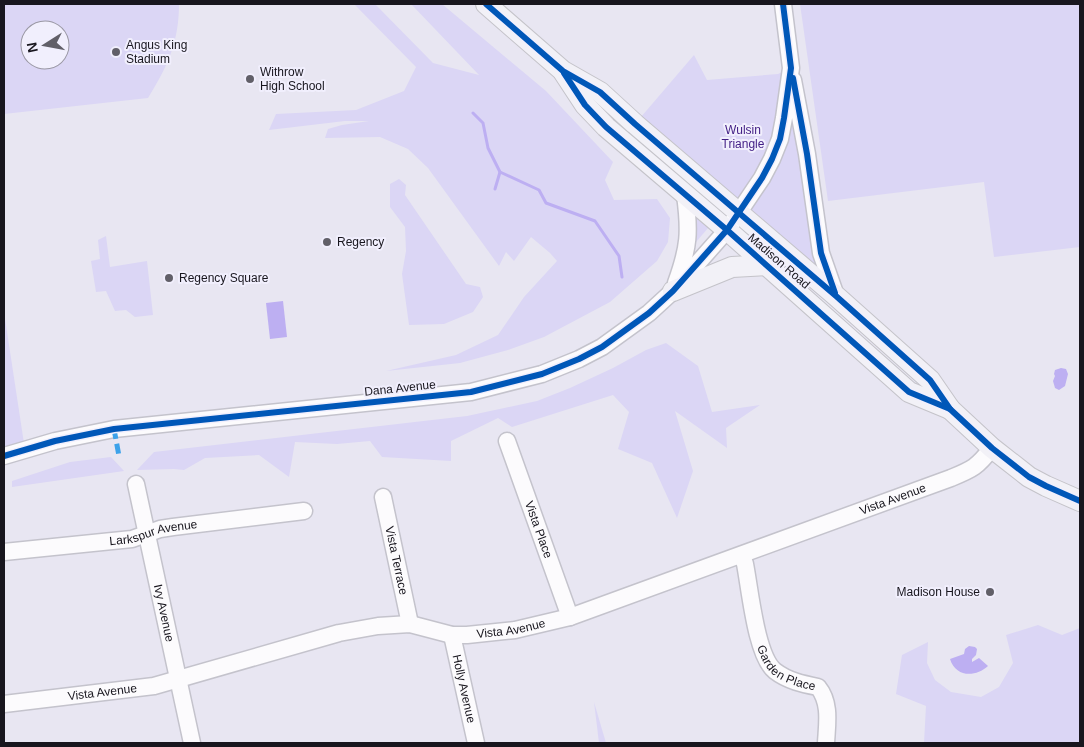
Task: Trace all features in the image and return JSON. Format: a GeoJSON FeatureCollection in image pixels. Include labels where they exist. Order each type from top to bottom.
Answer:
{"type":"FeatureCollection","features":[{"type":"Feature","properties":{"kind":"main road","name":"Madison Road"},"geometry":{"type":"LineString","coordinates":[[486,4],[563,71],[600,92],[866,322],[930,380],[950,409],[992,448],[1029,477],[1080,501]]}},
{"type":"Feature","properties":{"kind":"main road","name":"Madison Road"},"geometry":{"type":"LineString","coordinates":[[563,71],[585,105],[601,121],[767,265],[909,392],[950,409]]}},
{"type":"Feature","properties":{"kind":"main road"},"geometry":{"type":"LineString","coordinates":[[727,230],[739,230],[805,286],[866,322]]}},
{"type":"Feature","properties":{"kind":"main road"},"geometry":{"type":"LineString","coordinates":[[673,291],[732,267],[767,265]]}},
{"type":"Feature","properties":{"kind":"street"},"geometry":{"type":"LineString","coordinates":[[783,4],[791,68],[807,154],[821,253],[836,296]]}},
{"type":"Feature","properties":{"kind":"street","name":"Dana Avenue"},"geometry":{"type":"LineString","coordinates":[[4,456],[55,441],[114,429],[471,392],[542,374],[579,359],[602,347],[649,313],[673,291],[727,230],[762,178],[775,153],[784,118],[791,68]]}},
{"type":"Feature","properties":{"kind":"street"},"geometry":{"type":"LineString","coordinates":[[673,291],[686,255],[689,228],[685,195]]}},
{"type":"Feature","properties":{"kind":"street","name":"Vista Place"},"geometry":{"type":"LineString","coordinates":[[507,441],[570,617]]}},
{"type":"Feature","properties":{"kind":"street","name":"Vista Avenue"},"geometry":{"type":"LineString","coordinates":[[4,704],[154,686],[178,681],[339,633],[398,624],[410,624],[452,635],[485,634],[515,630],[570,617],[965,472],[980,464],[992,448]]}},
{"type":"Feature","properties":{"kind":"street","name":"Ivy Avenue"},"geometry":{"type":"LineString","coordinates":[[136,484],[192,743]]}},
{"type":"Feature","properties":{"kind":"street","name":"Vista Terrace"},"geometry":{"type":"LineString","coordinates":[[383,497],[410,624]]}},
{"type":"Feature","properties":{"kind":"street","name":"Larkspur Avenue"},"geometry":{"type":"LineString","coordinates":[[4,552],[132,539],[173,527],[304,511]]}},
{"type":"Feature","properties":{"kind":"street","name":"Garden Place"},"geometry":{"type":"LineString","coordinates":[[742,555],[760,646],[766,660],[780,674],[796,682],[818,687],[824,694],[827,710],[826,743]]}},
{"type":"Feature","properties":{"kind":"street","name":"Holly Avenue"},"geometry":{"type":"LineString","coordinates":[[452,635],[476,743]]}},
{"type":"Feature","properties":{"kind":"green space","name":"Angus King Stadium"},"geometry":{"type":"Polygon","coordinates":[[[4,4],[179,4],[177,30],[171,53],[148,98],[4,114],[4,4]]]}},
{"type":"Feature","properties":{"kind":"green space"},"geometry":{"type":"Polygon","coordinates":[[[354,4],[375,4],[433,63],[479,75],[411,4],[442,4],[546,91],[613,162],[605,180],[614,200],[657,199],[670,218],[668,242],[657,261],[610,302],[544,337],[508,350],[460,363],[386,371],[456,355],[498,335],[524,297],[557,261],[531,237],[514,261],[506,252],[499,266],[428,168],[408,149],[380,137],[325,138],[328,129],[369,121],[345,121],[269,130],[276,114],[356,110],[404,91],[416,67],[354,4]]]}},
{"type":"Feature","properties":{"kind":"green space"},"geometry":{"type":"Polygon","coordinates":[[[800,4],[1080,4],[1080,247],[994,257],[984,182],[828,201],[800,4]]]}},
{"type":"Feature","properties":{"kind":"green space","name":"Wulsin Triangle"},"geometry":{"type":"Polygon","coordinates":[[[694,55],[707,80],[778,74],[791,68],[836,296],[635,124],[694,55]]]}},
{"type":"Feature","properties":{"kind":"green space"},"geometry":{"type":"Polygon","coordinates":[[[399,179],[406,185],[405,195],[466,284],[480,287],[483,297],[473,312],[444,324],[409,325],[402,274],[406,251],[405,227],[390,207],[390,184],[399,179]]]}},
{"type":"Feature","properties":{"kind":"green space"},"geometry":{"type":"Polygon","coordinates":[[[694,213],[709,227],[696,242],[694,213]]]}},
{"type":"Feature","properties":{"kind":"green space"},"geometry":{"type":"Polygon","coordinates":[[[106,236],[110,267],[147,261],[153,315],[135,317],[126,310],[115,311],[106,291],[96,292],[91,261],[100,259],[98,240],[106,236]]]}},
{"type":"Feature","properties":{"kind":"green space"},"geometry":{"type":"Polygon","coordinates":[[[4,312],[25,450],[4,456],[4,312]]]}},
{"type":"Feature","properties":{"kind":"green space"},"geometry":{"type":"Polygon","coordinates":[[[666,343],[698,366],[712,412],[760,405],[726,428],[727,448],[675,411],[693,471],[677,518],[652,463],[618,449],[629,412],[613,395],[512,427],[498,418],[451,441],[451,461],[382,457],[370,441],[337,444],[295,442],[289,477],[259,455],[205,458],[184,470],[137,470],[154,452],[467,416],[537,401],[613,368],[646,350],[666,343]]]}},
{"type":"Feature","properties":{"kind":"green space"},"geometry":{"type":"Polygon","coordinates":[[[111,457],[124,471],[12,487],[12,481],[70,462],[111,457]]]}},
{"type":"Feature","properties":{"kind":"green space"},"geometry":{"type":"Polygon","coordinates":[[[1038,625],[1062,635],[1080,628],[1080,743],[924,743],[926,706],[896,694],[902,655],[928,642],[927,663],[935,680],[951,692],[981,697],[999,687],[1013,663],[1006,635],[1038,625]]]}},
{"type":"Feature","properties":{"kind":"green space"},"geometry":{"type":"Polygon","coordinates":[[[594,702],[606,743],[599,743],[594,702]]]}},
{"type":"Feature","properties":{"kind":"shaded area"},"geometry":{"type":"Polygon","coordinates":[[[283,301],[287,337],[270,339],[266,303],[283,301]]]}},
{"type":"Feature","properties":{"kind":"shaded area"},"geometry":{"type":"Polygon","coordinates":[[[1066,369],[1068,374],[1065,386],[1059,390],[1055,388],[1053,381],[1055,370],[1066,369]]]}},
{"type":"Feature","properties":{"kind":"shaded area"},"geometry":{"type":"Polygon","coordinates":[[[969,646],[977,649],[972,662],[979,658],[988,666],[972,674],[957,670],[950,659],[964,654],[965,649],[969,646]]]}},
{"type":"Feature","properties":{"kind":"waterway"},"geometry":{"type":"LineString","coordinates":[[473,113],[483,123],[488,148],[500,172],[539,190],[546,203],[595,221],[619,256],[622,277]]}},
{"type":"Feature","properties":{"kind":"waterway"},"geometry":{"type":"LineString","coordinates":[[495,189],[500,172]]}},
{"type":"Feature","properties":{"kind":"marked path"},"geometry":{"type":"LineString","coordinates":[[114,429],[119,456]]}},
{"type":"Feature","properties":{"kind":"cycle path"},"geometry":{"type":"LineString","coordinates":[[486,4],[563,71],[600,92],[836,296],[930,380],[950,409],[992,448],[1029,477],[1080,501]]}},
{"type":"Feature","properties":{"kind":"cycle path"},"geometry":{"type":"LineString","coordinates":[[4,456],[55,441],[114,429],[471,392],[542,374],[579,359],[602,347],[649,313],[673,291],[727,230],[762,178],[780,139],[791,68],[783,4]]}},
{"type":"Feature","properties":{"kind":"cycle path"},"geometry":{"type":"LineString","coordinates":[[564,73],[585,105],[606,127],[727,230],[909,392],[950,409]]}},
{"type":"Feature","properties":{"kind":"cycle path"},"geometry":{"type":"LineString","coordinates":[[793,78],[807,154],[821,253],[835,293]]}},
{"type":"Feature","properties":{"kind":"place","name":"Angus King Stadium"},"geometry":{"type":"Point","coordinates":[116,52]}},
{"type":"Feature","properties":{"kind":"place","name":"Withrow High School"},"geometry":{"type":"Point","coordinates":[250,79]}},
{"type":"Feature","properties":{"kind":"place","name":"Regency"},"geometry":{"type":"Point","coordinates":[327,242]}},
{"type":"Feature","properties":{"kind":"place","name":"Regency Square"},"geometry":{"type":"Point","coordinates":[169,278]}},
{"type":"Feature","properties":{"kind":"place","name":"Madison House"},"geometry":{"type":"Point","coordinates":[990,592]}}]}
